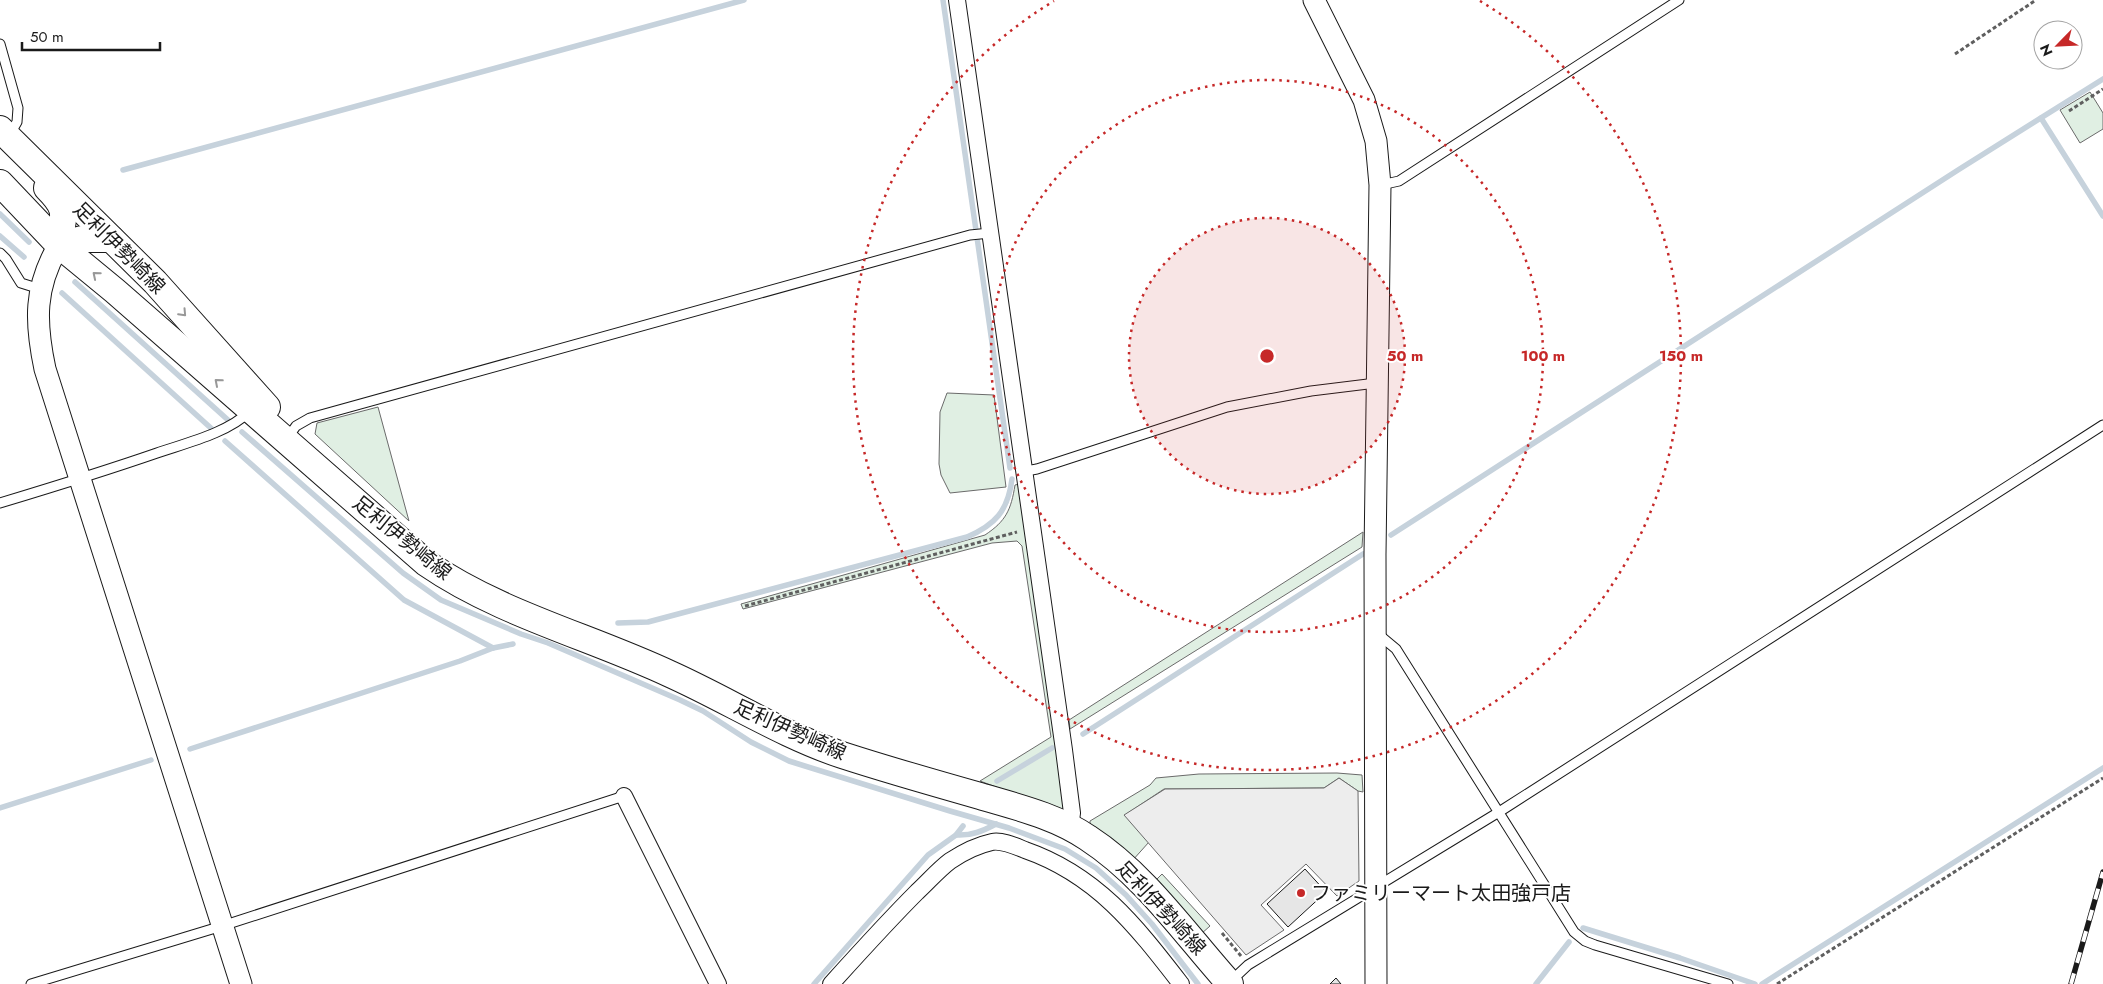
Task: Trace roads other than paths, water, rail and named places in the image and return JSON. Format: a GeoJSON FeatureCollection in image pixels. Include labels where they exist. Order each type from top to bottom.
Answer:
{"type":"FeatureCollection","features":[{"type":"Feature","properties":{"kind":"main road","name":"足利伊勢崎線"},"geometry":{"type":"LineString","coordinates":[[4,134],[155,282],[335,482]]}},
{"type":"Feature","properties":{"kind":"main road"},"geometry":{"type":"LineString","coordinates":[[4,134],[11,150],[50,190],[62,207],[64,216],[59,245],[82,239],[111,239]]}},
{"type":"Feature","properties":{"kind":"main road","name":"足利伊勢崎線"},"geometry":{"type":"LineString","coordinates":[[0,183],[59,245],[115,291],[426,563],[475,593],[670,673],[777,727],[840,754],[1008,805],[1070,827],[1087,837],[1121,863],[1163,907],[1229,983]]}},
{"type":"Feature","properties":{"kind":"street"},"geometry":{"type":"LineString","coordinates":[[957,0],[1026,470],[1072,813],[1070,827]]}},
{"type":"Feature","properties":{"kind":"street"},"geometry":{"type":"LineString","coordinates":[[1314,0],[1364,100],[1376,141],[1380,185],[1376,632],[1376,984]]}},
{"type":"Feature","properties":{"kind":"street"},"geometry":{"type":"LineString","coordinates":[[59,245],[48,264],[40,289],[39,329],[41,352],[241,984]]}},
{"type":"Feature","properties":{"kind":"street"},"geometry":{"type":"LineString","coordinates":[[624,796],[718,984]]}},
{"type":"Feature","properties":{"kind":"street"},"geometry":{"type":"LineString","coordinates":[[832,984],[891,918],[942,868],[974,848],[996,841],[1030,851],[1080,877],[1107,898],[1138,928],[1181,984]]}},
{"type":"Feature","properties":{"kind":"lane"},"geometry":{"type":"LineString","coordinates":[[1380,185],[1399,181],[1679,0]]}},
{"type":"Feature","properties":{"kind":"lane"},"geometry":{"type":"LineString","coordinates":[[0,44],[18,108],[17,122],[4,134]]}},
{"type":"Feature","properties":{"kind":"lane"},"geometry":{"type":"LineString","coordinates":[[291,433],[296,426],[310,418],[970,235],[990,233]]}},
{"type":"Feature","properties":{"kind":"lane"},"geometry":{"type":"LineString","coordinates":[[0,253],[6,258],[21,283],[40,289]]}},
{"type":"Feature","properties":{"kind":"lane"},"geometry":{"type":"LineString","coordinates":[[1026,470],[1227,407],[1311,391],[1379,382]]}},
{"type":"Feature","properties":{"kind":"lane"},"geometry":{"type":"LineString","coordinates":[[0,503],[206,437],[243,418],[250,411]]}},
{"type":"Feature","properties":{"kind":"lane"},"geometry":{"type":"LineString","coordinates":[[1229,983],[1248,965],[1376,885],[1499,812],[2103,425]]}},
{"type":"Feature","properties":{"kind":"lane"},"geometry":{"type":"LineString","coordinates":[[1376,632],[1396,649],[1574,932],[1585,941],[1728,984]]}},
{"type":"Feature","properties":{"kind":"lane"},"geometry":{"type":"LineString","coordinates":[[31,984],[222,926],[624,796]]}},
{"type":"Feature","properties":{"kind":"waterway"},"geometry":{"type":"LineString","coordinates":[[123,170],[744,0]]}},
{"type":"Feature","properties":{"kind":"waterway"},"geometry":{"type":"LineString","coordinates":[[943,0],[1010,468]]}},
{"type":"Feature","properties":{"kind":"waterway"},"geometry":{"type":"LineString","coordinates":[[1391,535],[1958,170],[2103,79]]}},
{"type":"Feature","properties":{"kind":"waterway"},"geometry":{"type":"LineString","coordinates":[[2041,118],[2103,216]]}},
{"type":"Feature","properties":{"kind":"waterway"},"geometry":{"type":"LineString","coordinates":[[0,214],[29,242]]}},
{"type":"Feature","properties":{"kind":"waterway"},"geometry":{"type":"LineString","coordinates":[[0,236],[24,257]]}},
{"type":"Feature","properties":{"kind":"waterway"},"geometry":{"type":"LineString","coordinates":[[75,282],[228,420]]}},
{"type":"Feature","properties":{"kind":"waterway"},"geometry":{"type":"LineString","coordinates":[[62,293],[213,430]]}},
{"type":"Feature","properties":{"kind":"waterway"},"geometry":{"type":"LineString","coordinates":[[242,432],[403,573],[441,600],[521,634],[548,643],[680,700],[703,711],[751,742],[789,761],[1009,828],[1065,849],[1096,868],[1126,895],[1152,924],[1198,984]]}},
{"type":"Feature","properties":{"kind":"waterway"},"geometry":{"type":"LineString","coordinates":[[225,441],[404,600],[493,648]]}},
{"type":"Feature","properties":{"kind":"waterway"},"geometry":{"type":"LineString","coordinates":[[618,623],[648,622],[967,537],[985,527],[998,516],[1007,500],[1012,479]]}},
{"type":"Feature","properties":{"kind":"waterway"},"geometry":{"type":"LineString","coordinates":[[1083,734],[1363,554]]}},
{"type":"Feature","properties":{"kind":"waterway"},"geometry":{"type":"LineString","coordinates":[[190,749],[460,661],[493,648],[513,644]]}},
{"type":"Feature","properties":{"kind":"waterway"},"geometry":{"type":"LineString","coordinates":[[997,781],[1052,748]]}},
{"type":"Feature","properties":{"kind":"waterway"},"geometry":{"type":"LineString","coordinates":[[0,808],[151,760]]}},
{"type":"Feature","properties":{"kind":"waterway"},"geometry":{"type":"LineString","coordinates":[[1762,984],[2103,768]]}},
{"type":"Feature","properties":{"kind":"waterway"},"geometry":{"type":"LineString","coordinates":[[956,835],[967,835],[996,824]]}},
{"type":"Feature","properties":{"kind":"waterway"},"geometry":{"type":"LineString","coordinates":[[814,984],[928,855],[956,835],[963,826]]}},
{"type":"Feature","properties":{"kind":"waterway"},"geometry":{"type":"LineString","coordinates":[[1583,928],[1680,958],[1755,984]]}},
{"type":"Feature","properties":{"kind":"waterway"},"geometry":{"type":"LineString","coordinates":[[1536,984],[1569,942]]}},
{"type":"Feature","properties":{"kind":"railway"},"geometry":{"type":"LineString","coordinates":[[2071,984],[2103,872]]}},
{"type":"Feature","properties":{"kind":"place","name":"ファミリーマート太田強戸店"},"geometry":{"type":"Point","coordinates":[1301,893]}}]}
